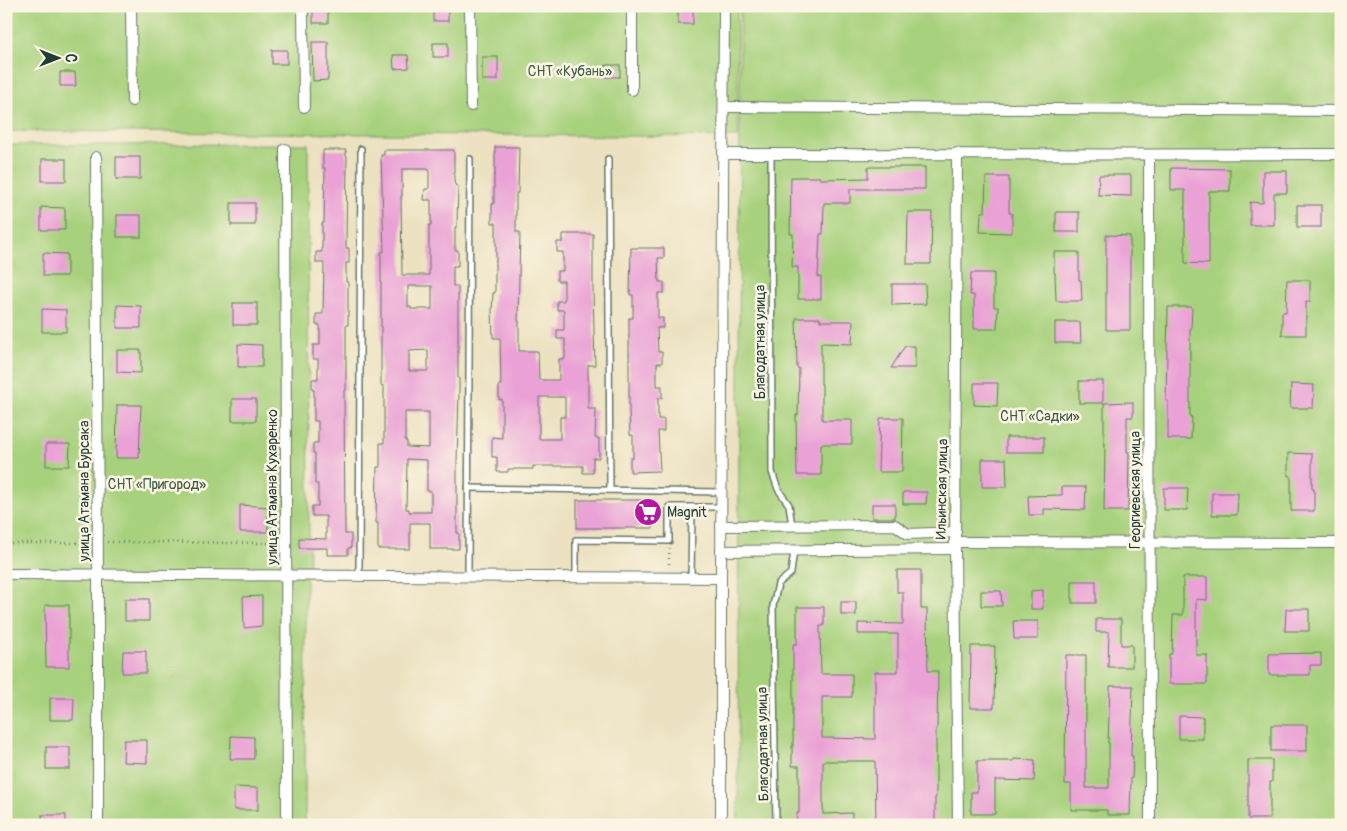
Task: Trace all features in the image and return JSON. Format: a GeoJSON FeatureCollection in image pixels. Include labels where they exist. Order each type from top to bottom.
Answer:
{"type":"FeatureCollection","features":[{"type":"Feature","properties":{"kind":"street"},"geometry":{"type":"LineString","coordinates":[[131,6],[132,101]]}},
{"type":"Feature","properties":{"kind":"street"},"geometry":{"type":"LineString","coordinates":[[303,6],[304,107]]}},
{"type":"Feature","properties":{"kind":"street"},"geometry":{"type":"LineString","coordinates":[[470,6],[471,106]]}},
{"type":"Feature","properties":{"kind":"street"},"geometry":{"type":"LineString","coordinates":[[632,6],[632,90]]}},
{"type":"Feature","properties":{"kind":"street"},"geometry":{"type":"LineString","coordinates":[[721,825],[724,6]]}},
{"type":"Feature","properties":{"kind":"street"},"geometry":{"type":"LineString","coordinates":[[724,107],[1341,110]]}},
{"type":"Feature","properties":{"kind":"street","name":"улица Атамана Кухаренко"},"geometry":{"type":"LineString","coordinates":[[285,149],[287,825]]}},
{"type":"Feature","properties":{"kind":"street"},"geometry":{"type":"LineString","coordinates":[[723,154],[1341,154]]}},
{"type":"Feature","properties":{"kind":"street","name":"Ильинская улица"},"geometry":{"type":"LineString","coordinates":[[957,154],[955,541],[958,825]]}},
{"type":"Feature","properties":{"kind":"street","name":"Георгиевская улица"},"geometry":{"type":"LineString","coordinates":[[1149,155],[1148,543],[1150,825]]}},
{"type":"Feature","properties":{"kind":"street","name":"улица Атамана Бурсака"},"geometry":{"type":"LineString","coordinates":[[96,157],[98,825]]}},
{"type":"Feature","properties":{"kind":"street"},"geometry":{"type":"LineString","coordinates":[[721,526],[895,525],[908,534],[955,541]]}},
{"type":"Feature","properties":{"kind":"street"},"geometry":{"type":"LineString","coordinates":[[721,551],[794,550],[955,541],[1341,543]]}},
{"type":"Feature","properties":{"kind":"street"},"geometry":{"type":"LineString","coordinates":[[6,574],[721,578]]}},
{"type":"Feature","properties":{"kind":"lane"},"geometry":{"type":"LineString","coordinates":[[359,576],[361,149]]}},
{"type":"Feature","properties":{"kind":"lane","name":"Благодатная улица"},"geometry":{"type":"LineString","coordinates":[[771,154],[772,472],[778,489],[789,505],[792,526]]}},
{"type":"Feature","properties":{"kind":"lane"},"geometry":{"type":"LineString","coordinates":[[468,577],[470,158]]}},
{"type":"Feature","properties":{"kind":"lane"},"geometry":{"type":"LineString","coordinates":[[608,159],[610,490]]}},
{"type":"Feature","properties":{"kind":"lane"},"geometry":{"type":"LineString","coordinates":[[468,488],[721,492]]}},
{"type":"Feature","properties":{"kind":"lane"},"geometry":{"type":"LineString","coordinates":[[576,578],[576,540],[669,542],[670,507],[721,507]]}},
{"type":"Feature","properties":{"kind":"lane"},"geometry":{"type":"LineString","coordinates":[[691,578],[692,507]]}},
{"type":"Feature","properties":{"kind":"lane","name":"Благодатная улица"},"geometry":{"type":"LineString","coordinates":[[776,825],[772,606],[778,584],[791,573],[794,550]]}},
{"type":"Feature","properties":{"kind":"path"},"geometry":{"type":"LineString","coordinates":[[6,544],[97,542],[286,543]]}},
{"type":"Feature","properties":{"kind":"green space","name":"СНТ «Кубань»"},"geometry":{"type":"Polygon","coordinates":[[[6,6],[737,6],[738,137],[6,131],[6,6]]]}},
{"type":"Feature","properties":{"kind":"green space","name":"СНТ «Садки»"},"geometry":{"type":"Polygon","coordinates":[[[740,6],[1341,6],[1341,825],[738,825],[740,6]]]}},
{"type":"Feature","properties":{"kind":"green space","name":"СНТ «Пригород»"},"geometry":{"type":"Polygon","coordinates":[[[308,144],[309,568],[306,576],[305,825],[6,825],[6,145],[308,144]]]}},
{"type":"Feature","properties":{"kind":"building"},"geometry":{"type":"Polygon","coordinates":[[[433,7],[448,7],[448,21],[433,21],[433,7]]]}},
{"type":"Feature","properties":{"kind":"building"},"geometry":{"type":"Polygon","coordinates":[[[313,9],[328,9],[328,23],[313,23],[313,9]]]}},
{"type":"Feature","properties":{"kind":"building"},"geometry":{"type":"Polygon","coordinates":[[[678,10],[693,10],[693,24],[678,24],[678,10]]]}},
{"type":"Feature","properties":{"kind":"building"},"geometry":{"type":"Polygon","coordinates":[[[312,42],[328,42],[328,80],[313,81],[312,42]]]}},
{"type":"Feature","properties":{"kind":"building"},"geometry":{"type":"Polygon","coordinates":[[[433,43],[448,43],[448,57],[433,57],[433,43]]]}},
{"type":"Feature","properties":{"kind":"building"},"geometry":{"type":"Polygon","coordinates":[[[272,50],[287,50],[287,64],[272,64],[272,50]]]}},
{"type":"Feature","properties":{"kind":"building"},"geometry":{"type":"Polygon","coordinates":[[[393,55],[408,55],[409,68],[394,69],[393,55]]]}},
{"type":"Feature","properties":{"kind":"building"},"geometry":{"type":"Polygon","coordinates":[[[482,57],[498,57],[498,80],[482,80],[482,57]]]}},
{"type":"Feature","properties":{"kind":"building"},"geometry":{"type":"Polygon","coordinates":[[[606,65],[620,65],[620,77],[606,77],[606,65]]]}},
{"type":"Feature","properties":{"kind":"building"},"geometry":{"type":"Polygon","coordinates":[[[60,72],[75,72],[76,86],[60,86],[60,72]]]}},
{"type":"Feature","properties":{"kind":"building"},"geometry":{"type":"Polygon","coordinates":[[[495,147],[519,147],[516,232],[520,232],[519,351],[538,351],[539,380],[559,380],[559,359],[565,359],[565,339],[557,339],[557,330],[564,330],[564,310],[557,310],[557,301],[564,301],[564,281],[557,281],[557,271],[563,271],[563,252],[557,252],[557,242],[563,242],[563,234],[593,234],[595,365],[588,365],[588,409],[596,409],[595,438],[599,438],[599,458],[593,458],[593,473],[583,473],[583,466],[533,466],[533,469],[508,469],[508,472],[497,472],[497,457],[492,457],[492,437],[502,438],[502,399],[499,400],[499,385],[501,385],[500,338],[493,338],[492,310],[493,293],[495,293],[496,262],[496,223],[492,223],[495,147]],[[539,397],[539,439],[560,439],[560,417],[565,417],[565,397],[539,397]]]}},
{"type":"Feature","properties":{"kind":"building"},"geometry":{"type":"Polygon","coordinates":[[[323,150],[346,150],[347,156],[346,248],[349,248],[349,263],[346,263],[348,325],[346,325],[346,390],[344,390],[345,534],[351,534],[351,548],[348,548],[348,555],[327,555],[327,548],[299,548],[299,538],[326,539],[326,516],[312,516],[312,506],[318,506],[318,484],[315,484],[315,453],[313,453],[313,443],[318,443],[318,421],[314,421],[312,379],[318,379],[318,359],[313,359],[313,345],[320,345],[320,325],[316,325],[316,314],[323,314],[324,263],[316,263],[316,252],[322,252],[322,223],[324,223],[325,168],[323,168],[323,150]]]}},
{"type":"Feature","properties":{"kind":"building"},"geometry":{"type":"Polygon","coordinates":[[[384,150],[454,150],[454,181],[455,185],[458,186],[455,250],[458,250],[458,266],[453,266],[453,286],[458,286],[457,533],[459,533],[459,549],[430,549],[430,523],[410,523],[410,549],[378,549],[378,523],[376,523],[377,467],[380,467],[380,443],[384,443],[384,386],[381,386],[381,252],[384,252],[381,155],[384,155],[384,150]],[[402,169],[402,275],[429,275],[431,200],[424,200],[425,189],[429,189],[429,169],[402,169]],[[408,286],[408,307],[411,307],[411,309],[432,309],[432,286],[408,286]],[[428,350],[409,351],[409,371],[428,371],[428,350]],[[405,412],[405,441],[407,441],[407,447],[429,448],[429,412],[405,412]],[[407,459],[406,509],[409,509],[409,512],[431,512],[431,491],[427,491],[427,460],[407,459]]]}},
{"type":"Feature","properties":{"kind":"building"},"geometry":{"type":"Polygon","coordinates":[[[116,157],[140,157],[140,179],[116,179],[116,157]]]}},
{"type":"Feature","properties":{"kind":"building"},"geometry":{"type":"Polygon","coordinates":[[[42,159],[66,159],[66,181],[42,181],[42,159]]]}},
{"type":"Feature","properties":{"kind":"building"},"geometry":{"type":"Polygon","coordinates":[[[868,167],[925,167],[925,189],[850,189],[850,203],[824,203],[823,234],[820,234],[818,277],[821,277],[821,299],[798,299],[798,267],[792,267],[793,234],[790,234],[791,177],[820,177],[820,179],[868,178],[868,167]]]}},
{"type":"Feature","properties":{"kind":"building"},"geometry":{"type":"Polygon","coordinates":[[[1171,168],[1230,169],[1230,191],[1209,191],[1209,264],[1185,263],[1185,190],[1171,190],[1171,168]]]}},
{"type":"Feature","properties":{"kind":"building"},"geometry":{"type":"Polygon","coordinates":[[[1263,171],[1287,171],[1287,193],[1274,193],[1274,225],[1250,225],[1250,202],[1263,203],[1263,171]]]}},
{"type":"Feature","properties":{"kind":"building"},"geometry":{"type":"Polygon","coordinates":[[[1099,175],[1131,175],[1131,196],[1098,195],[1099,175]]]}},
{"type":"Feature","properties":{"kind":"building"},"geometry":{"type":"Polygon","coordinates":[[[986,177],[1009,177],[1009,213],[1012,213],[1012,233],[980,232],[981,212],[985,212],[986,177]]]}},
{"type":"Feature","properties":{"kind":"building"},"geometry":{"type":"Polygon","coordinates":[[[231,203],[255,203],[255,225],[231,225],[231,203]]]}},
{"type":"Feature","properties":{"kind":"building"},"geometry":{"type":"Polygon","coordinates":[[[1297,205],[1321,205],[1321,227],[1297,227],[1297,205]]]}},
{"type":"Feature","properties":{"kind":"building"},"geometry":{"type":"Polygon","coordinates":[[[41,207],[65,208],[65,230],[41,230],[41,207]]]}},
{"type":"Feature","properties":{"kind":"building"},"geometry":{"type":"Polygon","coordinates":[[[908,212],[932,212],[931,264],[907,264],[908,212]]]}},
{"type":"Feature","properties":{"kind":"building"},"geometry":{"type":"Polygon","coordinates":[[[1056,212],[1079,212],[1079,232],[1056,232],[1056,212]]]}},
{"type":"Feature","properties":{"kind":"building"},"geometry":{"type":"Polygon","coordinates":[[[117,215],[141,215],[141,237],[117,237],[117,215]]]}},
{"type":"Feature","properties":{"kind":"building"},"geometry":{"type":"Polygon","coordinates":[[[1106,235],[1130,236],[1130,330],[1106,330],[1106,235]]]}},
{"type":"Feature","properties":{"kind":"building"},"geometry":{"type":"Polygon","coordinates":[[[631,248],[664,248],[664,258],[658,258],[659,282],[664,282],[664,293],[658,293],[658,318],[663,318],[663,328],[657,328],[658,352],[662,352],[662,363],[657,363],[657,386],[662,386],[662,398],[658,398],[658,419],[664,419],[664,431],[658,431],[660,471],[630,472],[630,458],[633,458],[633,435],[630,435],[629,409],[629,318],[633,318],[633,295],[630,295],[631,248]]]}},
{"type":"Feature","properties":{"kind":"building"},"geometry":{"type":"Polygon","coordinates":[[[1054,252],[1079,252],[1079,280],[1081,280],[1082,301],[1056,301],[1054,252]]]}},
{"type":"Feature","properties":{"kind":"building"},"geometry":{"type":"Polygon","coordinates":[[[43,253],[67,254],[67,276],[43,276],[43,253]]]}},
{"type":"Feature","properties":{"kind":"building"},"geometry":{"type":"Polygon","coordinates":[[[971,273],[994,273],[994,307],[998,307],[997,329],[974,329],[974,295],[970,295],[971,273]]]}},
{"type":"Feature","properties":{"kind":"building"},"geometry":{"type":"Polygon","coordinates":[[[1287,280],[1310,280],[1310,302],[1306,302],[1306,335],[1282,335],[1282,312],[1286,312],[1287,280]]]}},
{"type":"Feature","properties":{"kind":"building"},"geometry":{"type":"Polygon","coordinates":[[[892,284],[925,284],[926,304],[892,305],[892,284]]]}},
{"type":"Feature","properties":{"kind":"building"},"geometry":{"type":"Polygon","coordinates":[[[233,303],[257,303],[257,325],[233,325],[233,303]]]}},
{"type":"Feature","properties":{"kind":"building"},"geometry":{"type":"Polygon","coordinates":[[[117,305],[141,306],[141,328],[117,328],[117,305]]]}},
{"type":"Feature","properties":{"kind":"building"},"geometry":{"type":"Polygon","coordinates":[[[1168,307],[1192,307],[1190,329],[1191,439],[1168,439],[1168,401],[1166,401],[1168,307]]]}},
{"type":"Feature","properties":{"kind":"building"},"geometry":{"type":"Polygon","coordinates":[[[42,309],[66,310],[66,332],[42,332],[42,309]]]}},
{"type":"Feature","properties":{"kind":"building"},"geometry":{"type":"Polygon","coordinates":[[[796,318],[820,318],[820,321],[853,321],[852,344],[821,343],[822,420],[852,420],[852,444],[821,444],[821,475],[797,475],[796,415],[798,415],[799,368],[797,368],[796,318]]]}},
{"type":"Feature","properties":{"kind":"building"},"geometry":{"type":"Polygon","coordinates":[[[1055,322],[1080,322],[1081,343],[1055,343],[1055,322]]]}},
{"type":"Feature","properties":{"kind":"building"},"geometry":{"type":"Polygon","coordinates":[[[238,344],[262,345],[262,367],[238,367],[238,344]]]}},
{"type":"Feature","properties":{"kind":"building"},"geometry":{"type":"Polygon","coordinates":[[[905,346],[915,346],[915,368],[891,368],[905,346]]]}},
{"type":"Feature","properties":{"kind":"building"},"geometry":{"type":"Polygon","coordinates":[[[117,350],[141,350],[141,373],[117,372],[117,350]]]}},
{"type":"Feature","properties":{"kind":"building"},"geometry":{"type":"Polygon","coordinates":[[[1079,381],[1103,381],[1103,403],[1079,403],[1079,381]]]}},
{"type":"Feature","properties":{"kind":"building"},"geometry":{"type":"Polygon","coordinates":[[[974,383],[998,383],[997,406],[974,405],[974,383]]]}},
{"type":"Feature","properties":{"kind":"building"},"geometry":{"type":"Polygon","coordinates":[[[1291,384],[1314,385],[1313,408],[1290,408],[1291,384]]]}},
{"type":"Feature","properties":{"kind":"building"},"geometry":{"type":"Polygon","coordinates":[[[232,399],[256,399],[256,421],[232,421],[232,399]]]}},
{"type":"Feature","properties":{"kind":"building"},"geometry":{"type":"Polygon","coordinates":[[[1133,402],[1133,417],[1127,417],[1127,452],[1129,452],[1128,511],[1104,511],[1104,403],[1133,402]]]}},
{"type":"Feature","properties":{"kind":"building"},"geometry":{"type":"Polygon","coordinates":[[[117,405],[141,405],[139,458],[116,458],[117,405]]]}},
{"type":"Feature","properties":{"kind":"building"},"geometry":{"type":"Polygon","coordinates":[[[880,418],[903,418],[902,472],[878,472],[880,418]]]}},
{"type":"Feature","properties":{"kind":"building"},"geometry":{"type":"Polygon","coordinates":[[[1006,437],[1044,437],[1044,452],[1006,452],[1006,437]]]}},
{"type":"Feature","properties":{"kind":"building"},"geometry":{"type":"Polygon","coordinates":[[[46,444],[70,444],[69,466],[46,466],[46,444]]]}},
{"type":"Feature","properties":{"kind":"building"},"geometry":{"type":"Polygon","coordinates":[[[1288,453],[1312,454],[1314,511],[1291,511],[1291,476],[1288,476],[1288,453]]]}},
{"type":"Feature","properties":{"kind":"building"},"geometry":{"type":"Polygon","coordinates":[[[982,459],[1006,459],[1007,487],[982,487],[982,459]]]}},
{"type":"Feature","properties":{"kind":"building"},"geometry":{"type":"Polygon","coordinates":[[[1062,487],[1086,487],[1085,510],[1044,509],[1044,515],[1029,515],[1028,496],[1062,495],[1062,487]]]}},
{"type":"Feature","properties":{"kind":"building"},"geometry":{"type":"Polygon","coordinates":[[[1164,488],[1188,488],[1187,510],[1164,510],[1164,488]]]}},
{"type":"Feature","properties":{"kind":"building"},"geometry":{"type":"Polygon","coordinates":[[[903,492],[927,492],[926,504],[903,504],[903,492]]]}},
{"type":"Feature","properties":{"kind":"building"},"geometry":{"type":"Polygon","coordinates":[[[1212,493],[1238,493],[1237,515],[1212,515],[1212,493]]]}},
{"type":"Feature","properties":{"kind":"building"},"geometry":{"type":"Polygon","coordinates":[[[577,500],[653,500],[653,528],[577,528],[577,500]]]}},
{"type":"Feature","properties":{"kind":"building"},"geometry":{"type":"Polygon","coordinates":[[[872,504],[895,504],[895,518],[872,518],[872,504]]]}},
{"type":"Feature","properties":{"kind":"building"},"geometry":{"type":"Polygon","coordinates":[[[240,505],[268,507],[268,532],[240,532],[240,505]]]}},
{"type":"Feature","properties":{"kind":"building"},"geometry":{"type":"Polygon","coordinates":[[[897,570],[921,570],[921,609],[927,609],[928,671],[938,671],[935,825],[876,825],[875,761],[823,761],[823,814],[852,813],[852,825],[796,825],[797,813],[799,813],[799,766],[792,766],[792,746],[793,644],[797,644],[797,607],[824,607],[824,626],[820,626],[821,674],[852,674],[852,697],[822,697],[822,738],[875,739],[875,672],[898,672],[898,634],[858,634],[858,623],[903,624],[903,592],[897,592],[897,570]]]}},
{"type":"Feature","properties":{"kind":"building"},"geometry":{"type":"Polygon","coordinates":[[[1183,577],[1207,577],[1207,600],[1196,599],[1196,655],[1207,655],[1207,684],[1169,684],[1169,654],[1172,654],[1173,615],[1183,615],[1183,577]]]}},
{"type":"Feature","properties":{"kind":"building"},"geometry":{"type":"Polygon","coordinates":[[[1072,581],[1096,581],[1096,603],[1072,603],[1072,581]]]}},
{"type":"Feature","properties":{"kind":"building"},"geometry":{"type":"Polygon","coordinates":[[[1043,590],[1043,609],[1031,609],[1031,591],[1043,590]]]}},
{"type":"Feature","properties":{"kind":"building"},"geometry":{"type":"Polygon","coordinates":[[[981,591],[1001,591],[1002,606],[981,606],[981,591]]]}},
{"type":"Feature","properties":{"kind":"building"},"geometry":{"type":"Polygon","coordinates":[[[262,596],[262,626],[244,628],[243,597],[262,596]]]}},
{"type":"Feature","properties":{"kind":"building"},"geometry":{"type":"Polygon","coordinates":[[[125,599],[149,599],[149,621],[125,621],[125,599]]]}},
{"type":"Feature","properties":{"kind":"building"},"geometry":{"type":"Polygon","coordinates":[[[841,602],[856,602],[856,615],[841,615],[841,602]]]}},
{"type":"Feature","properties":{"kind":"building"},"geometry":{"type":"Polygon","coordinates":[[[45,605],[69,605],[69,667],[46,667],[45,605]]]}},
{"type":"Feature","properties":{"kind":"building"},"geometry":{"type":"Polygon","coordinates":[[[1286,609],[1309,609],[1309,631],[1285,631],[1286,609]]]}},
{"type":"Feature","properties":{"kind":"building"},"geometry":{"type":"Polygon","coordinates":[[[1096,619],[1121,619],[1121,645],[1132,645],[1132,667],[1108,667],[1109,632],[1096,632],[1096,619]]]}},
{"type":"Feature","properties":{"kind":"building"},"geometry":{"type":"Polygon","coordinates":[[[1013,621],[1038,621],[1038,639],[1014,639],[1013,621]]]}},
{"type":"Feature","properties":{"kind":"building"},"geometry":{"type":"Polygon","coordinates":[[[971,646],[995,646],[994,708],[970,708],[971,646]]]}},
{"type":"Feature","properties":{"kind":"building"},"geometry":{"type":"Polygon","coordinates":[[[123,651],[146,651],[146,673],[122,673],[123,651]]]}},
{"type":"Feature","properties":{"kind":"building"},"geometry":{"type":"Polygon","coordinates":[[[1321,653],[1321,665],[1310,665],[1310,675],[1269,675],[1269,654],[1321,653]]]}},
{"type":"Feature","properties":{"kind":"building"},"geometry":{"type":"Polygon","coordinates":[[[1066,655],[1086,655],[1086,788],[1109,788],[1110,686],[1133,686],[1131,756],[1133,756],[1130,815],[1107,815],[1107,810],[1071,810],[1071,784],[1065,784],[1066,655]]]}},
{"type":"Feature","properties":{"kind":"building"},"geometry":{"type":"Polygon","coordinates":[[[50,698],[74,698],[73,720],[50,720],[50,698]]]}},
{"type":"Feature","properties":{"kind":"building"},"geometry":{"type":"Polygon","coordinates":[[[1179,716],[1203,717],[1203,739],[1179,739],[1179,716]]]}},
{"type":"Feature","properties":{"kind":"building"},"geometry":{"type":"Polygon","coordinates":[[[1271,725],[1307,725],[1307,751],[1271,751],[1271,725]]]}},
{"type":"Feature","properties":{"kind":"building"},"geometry":{"type":"Polygon","coordinates":[[[231,736],[254,737],[254,759],[230,759],[231,736]]]}},
{"type":"Feature","properties":{"kind":"building"},"geometry":{"type":"Polygon","coordinates":[[[124,740],[147,740],[147,763],[123,762],[124,740]]]}},
{"type":"Feature","properties":{"kind":"building"},"geometry":{"type":"Polygon","coordinates":[[[46,747],[70,747],[70,769],[46,769],[46,747]]]}},
{"type":"Feature","properties":{"kind":"building"},"geometry":{"type":"Polygon","coordinates":[[[1014,759],[1035,760],[1034,781],[995,780],[995,814],[971,814],[971,792],[977,792],[977,761],[1014,761],[1014,759]]]}},
{"type":"Feature","properties":{"kind":"building"},"geometry":{"type":"Polygon","coordinates":[[[1248,760],[1272,760],[1270,819],[1248,819],[1248,760]]]}},
{"type":"Feature","properties":{"kind":"building"},"geometry":{"type":"Polygon","coordinates":[[[234,787],[258,788],[258,810],[234,810],[234,787]]]}},
{"type":"Feature","properties":{"kind":"building"},"geometry":{"type":"Polygon","coordinates":[[[42,815],[66,815],[66,825],[42,825],[42,815]]]}},
{"type":"Feature","properties":{"kind":"place","name":"Magnit"},"geometry":{"type":"Point","coordinates":[648,512]}}]}
